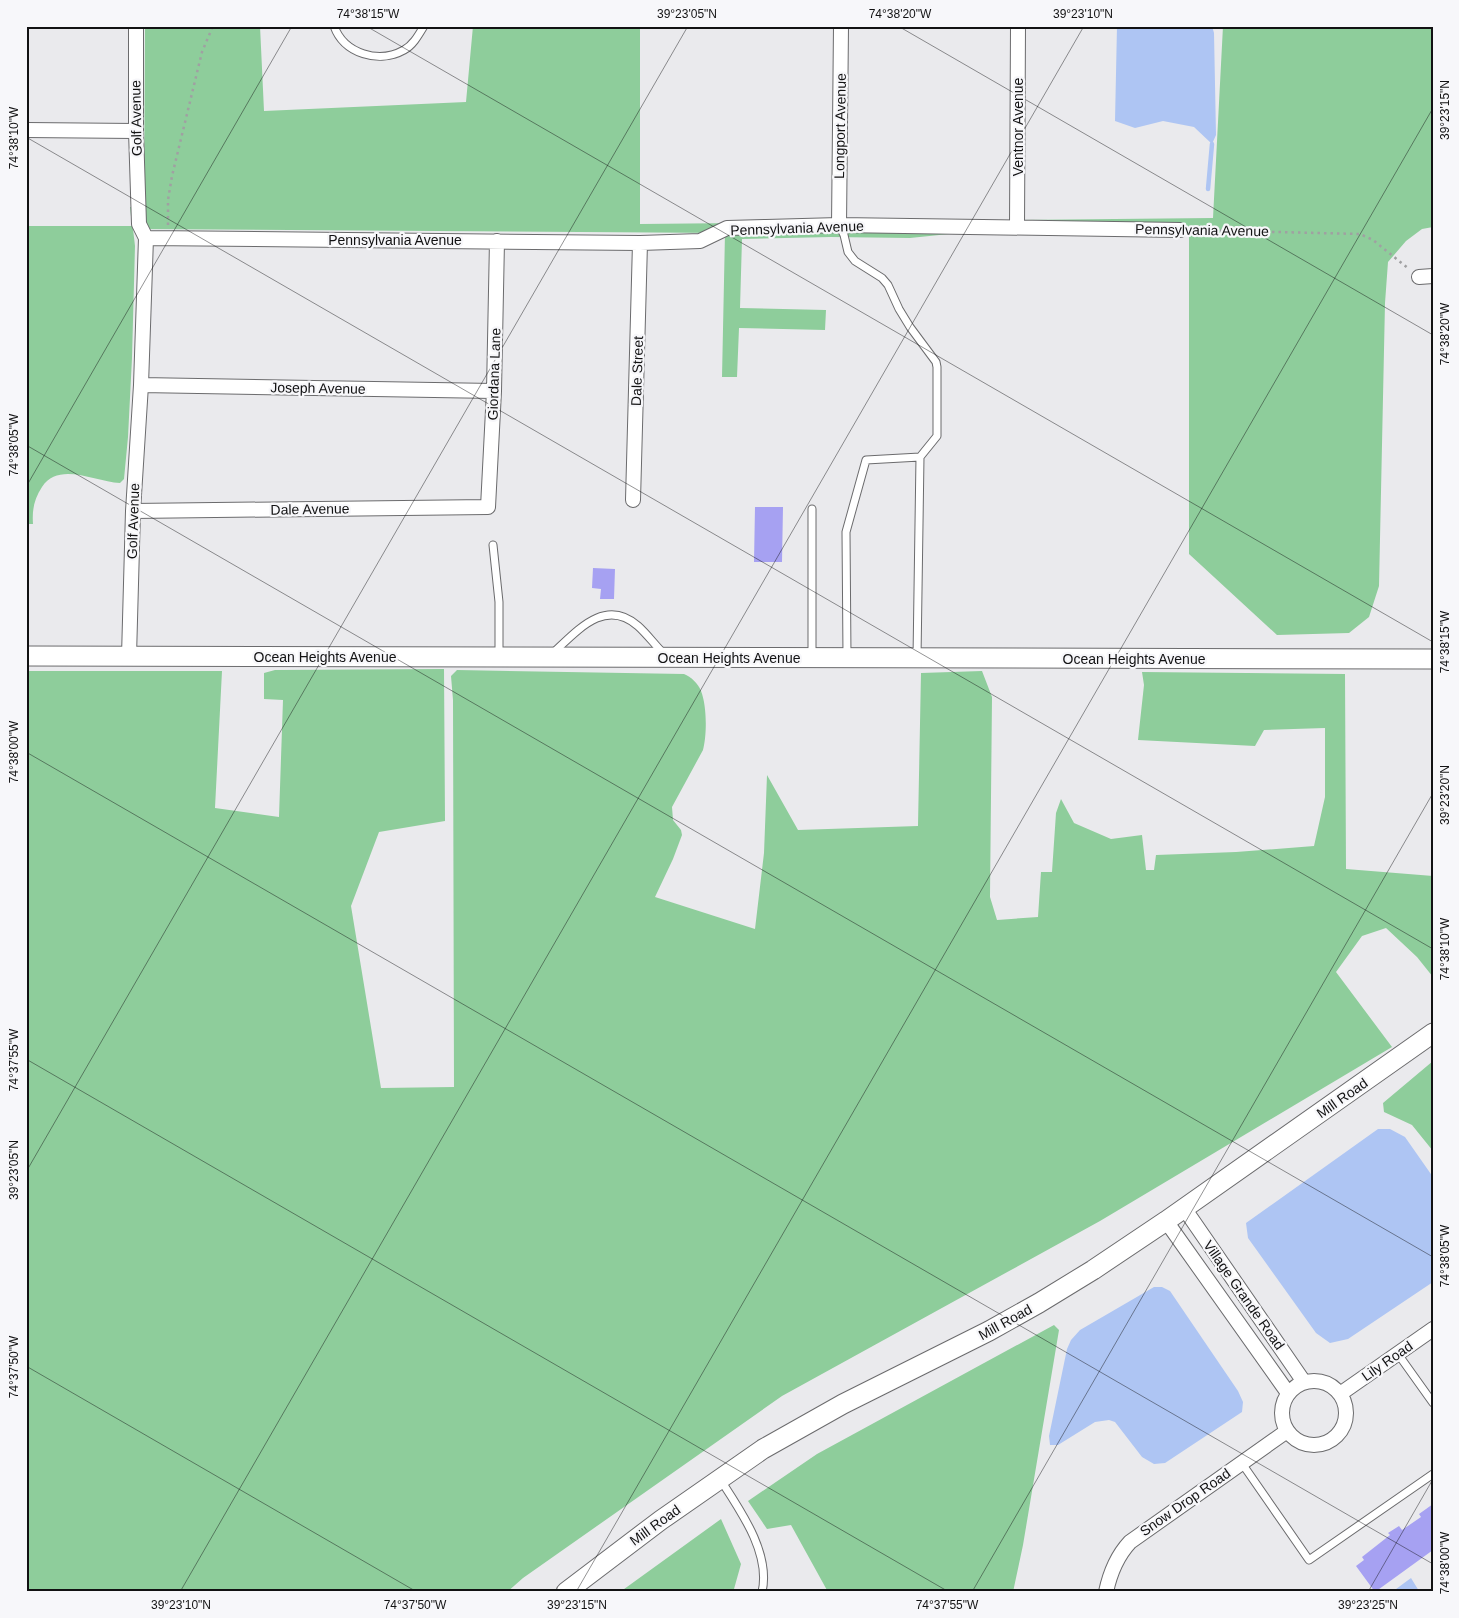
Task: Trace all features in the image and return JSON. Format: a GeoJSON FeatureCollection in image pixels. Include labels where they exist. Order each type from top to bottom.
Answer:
{"type":"FeatureCollection","features":[{"type":"Feature","properties":{"kind":"main road","name":"Ocean Heights Avenue"},"geometry":{"type":"LineString","coordinates":[[26,656],[1433,659]]}},
{"type":"Feature","properties":{"kind":"main road","name":"Mill Road"},"geometry":{"type":"LineString","coordinates":[[566,1592],[661,1520],[764,1450],[805,1425],[989,1331],[1093,1270],[1433,1034]]}},
{"type":"Feature","properties":{"kind":"street","name":"Golf Avenue"},"geometry":{"type":"LineString","coordinates":[[136,26],[136,131],[139,224],[146,238]]}},
{"type":"Feature","properties":{"kind":"street","name":"Longport Avenue"},"geometry":{"type":"LineString","coordinates":[[839,225],[841,26]]}},
{"type":"Feature","properties":{"kind":"street","name":"Ventnor Avenue"},"geometry":{"type":"LineString","coordinates":[[1017,227],[1018,26]]}},
{"type":"Feature","properties":{"kind":"street"},"geometry":{"type":"LineString","coordinates":[[32,130],[136,131]]}},
{"type":"Feature","properties":{"kind":"street","name":"Pennsylvania Avenue"},"geometry":{"type":"LineString","coordinates":[[146,238],[640,243],[700,242],[726,228],[839,225],[1180,230]]}},
{"type":"Feature","properties":{"kind":"street"},"geometry":{"type":"LineString","coordinates":[[141,385],[146,238]]}},
{"type":"Feature","properties":{"kind":"street","name":"Giordana Lane"},"geometry":{"type":"LineString","coordinates":[[488,507],[494,391],[497,241]]}},
{"type":"Feature","properties":{"kind":"street","name":"Dale Street"},"geometry":{"type":"LineString","coordinates":[[633,500],[640,243]]}},
{"type":"Feature","properties":{"kind":"street","name":"Golf Avenue"},"geometry":{"type":"LineString","coordinates":[[129,656],[133,511],[141,385]]}},
{"type":"Feature","properties":{"kind":"street","name":"Joseph Avenue"},"geometry":{"type":"LineString","coordinates":[[141,385],[494,391]]}},
{"type":"Feature","properties":{"kind":"street","name":"Dale Avenue"},"geometry":{"type":"LineString","coordinates":[[133,511],[488,507]]}},
{"type":"Feature","properties":{"kind":"street","name":"Village Grande Road"},"geometry":{"type":"LineString","coordinates":[[1184,1208],[1304,1382]]}},
{"type":"Feature","properties":{"kind":"street"},"geometry":{"type":"LineString","coordinates":[[1166,1221],[1288,1393]]}},
{"type":"Feature","properties":{"kind":"street","name":"Lily Road"},"geometry":{"type":"LineString","coordinates":[[1340,1394],[1433,1329]]}},
{"type":"Feature","properties":{"kind":"street"},"geometry":{"type":"LineString","coordinates":[[1314,1380],[1333,1386],[1345,1403],[1346,1413],[1340,1432],[1332,1439],[1318,1445],[1303,1444],[1287,1431],[1282,1422],[1283,1402],[1295,1386],[1304,1382],[1314,1380]]}},
{"type":"Feature","properties":{"kind":"street","name":"Snow Drop Road"},"geometry":{"type":"LineString","coordinates":[[1106,1592],[1114,1564],[1130,1542],[1287,1431]]}},
{"type":"Feature","properties":{"kind":"lane"},"geometry":{"type":"LineString","coordinates":[[334,26],[336,32],[346,44],[359,53],[374,57],[390,56],[405,50],[416,39],[424,26]]}},
{"type":"Feature","properties":{"kind":"lane"},"geometry":{"type":"LineString","coordinates":[[839,225],[844,235],[848,252],[855,261],[882,278],[888,285],[899,309],[936,362],[937,367],[938,436],[920,457],[918,658]]}},
{"type":"Feature","properties":{"kind":"lane"},"geometry":{"type":"LineString","coordinates":[[847,658],[846,532],[866,460],[920,457]]}},
{"type":"Feature","properties":{"kind":"lane"},"geometry":{"type":"LineString","coordinates":[[812,509],[812,658]]}},
{"type":"Feature","properties":{"kind":"lane"},"geometry":{"type":"LineString","coordinates":[[493,545],[499,602],[499,658]]}},
{"type":"Feature","properties":{"kind":"lane"},"geometry":{"type":"LineString","coordinates":[[547,658],[593,619],[604,615],[613,615],[622,616],[637,625],[667,658]]}},
{"type":"Feature","properties":{"kind":"lane"},"geometry":{"type":"LineString","coordinates":[[1398,1354],[1433,1404]]}},
{"type":"Feature","properties":{"kind":"lane"},"geometry":{"type":"LineString","coordinates":[[1241,1462],[1310,1560],[1433,1474]]}},
{"type":"Feature","properties":{"kind":"lane"},"geometry":{"type":"LineString","coordinates":[[720,1479],[746,1520],[752,1534],[763,1566],[764,1580],[762,1592]]}},
{"type":"Feature","properties":{"kind":"path"},"geometry":{"type":"LineString","coordinates":[[168,239],[167,213],[172,176],[202,52],[213,26]]}},
{"type":"Feature","properties":{"kind":"path","name":"Pennsylvania Avenue"},"geometry":{"type":"LineString","coordinates":[[1180,230],[1360,234],[1373,240],[1426,277]]}},
{"type":"Feature","properties":{"kind":"green space"},"geometry":{"type":"Polygon","coordinates":[[[145,26],[260,26],[264,111],[466,102],[473,26],[640,26],[640,224],[1213,218],[1223,26],[1433,26],[1433,227],[1422,229],[1406,241],[1388,262],[1385,303],[1379,586],[1369,617],[1349,633],[1277,635],[1189,554],[1189,233],[1017,227],[910,238],[742,239],[740,308],[826,310],[825,330],[739,328],[737,377],[722,377],[725,233],[133,229],[135,246],[132,358],[124,479],[120,483],[68,474],[58,475],[49,479],[37,496],[34,505],[33,524],[26,524],[26,226],[132,226],[130,207],[144,207],[145,26]]]}},
{"type":"Feature","properties":{"kind":"green space"},"geometry":{"type":"Polygon","coordinates":[[[444,669],[445,821],[379,832],[351,906],[381,1088],[454,1087],[453,700],[451,676],[457,670],[684,674],[692,679],[700,688],[703,697],[706,729],[703,750],[672,807],[673,820],[681,830],[682,835],[655,897],[755,929],[764,853],[767,775],[798,830],[918,826],[921,673],[982,671],[992,697],[990,897],[997,920],[1038,917],[1041,872],[1052,872],[1056,813],[1061,799],[1074,823],[1111,839],[1142,835],[1146,870],[1154,870],[1156,855],[1236,852],[1314,846],[1325,797],[1325,728],[1264,730],[1255,746],[1138,740],[1144,685],[1142,672],[1345,674],[1346,869],[1433,876],[1433,977],[1417,957],[1386,928],[1362,936],[1336,972],[1392,1047],[1100,1221],[782,1396],[523,1578],[507,1592],[26,1592],[26,671],[222,671],[215,808],[279,817],[283,700],[264,699],[264,673],[275,670],[444,669]]]}},
{"type":"Feature","properties":{"kind":"green space"},"geometry":{"type":"Polygon","coordinates":[[[1433,1061],[1433,1151],[1412,1125],[1384,1112],[1383,1103],[1433,1061]]]}},
{"type":"Feature","properties":{"kind":"green space"},"geometry":{"type":"Polygon","coordinates":[[[1054,1325],[1059,1330],[1023,1545],[1013,1592],[828,1592],[791,1525],[767,1529],[748,1501],[817,1454],[1054,1325]]]}},
{"type":"Feature","properties":{"kind":"green space"},"geometry":{"type":"Polygon","coordinates":[[[721,1519],[741,1564],[734,1589],[730,1592],[620,1592],[721,1519]]]}},
{"type":"Feature","properties":{"kind":"water"},"geometry":{"type":"Polygon","coordinates":[[[1117,26],[1212,26],[1214,33],[1216,135],[1212,144],[1194,127],[1163,121],[1135,128],[1115,121],[1117,26]]]}},
{"type":"Feature","properties":{"kind":"water"},"geometry":{"type":"Polygon","coordinates":[[[1378,1129],[1390,1129],[1405,1137],[1433,1177],[1433,1282],[1348,1339],[1330,1343],[1316,1333],[1248,1238],[1246,1223],[1378,1129]]]}},
{"type":"Feature","properties":{"kind":"water"},"geometry":{"type":"Polygon","coordinates":[[[1154,1287],[1162,1287],[1170,1291],[1238,1391],[1243,1402],[1242,1412],[1165,1463],[1154,1464],[1142,1457],[1115,1422],[1109,1420],[1095,1422],[1058,1445],[1050,1445],[1049,1436],[1067,1349],[1071,1340],[1080,1330],[1154,1287]]]}},
{"type":"Feature","properties":{"kind":"water"},"geometry":{"type":"Polygon","coordinates":[[[1411,1578],[1419,1591],[1424,1592],[1392,1592],[1411,1578]]]}},
{"type":"Feature","properties":{"kind":"building"},"geometry":{"type":"Polygon","coordinates":[[[755,507],[783,507],[782,562],[754,562],[755,507]]]}},
{"type":"Feature","properties":{"kind":"building"},"geometry":{"type":"Polygon","coordinates":[[[593,568],[615,569],[614,599],[600,599],[601,589],[592,588],[593,568]]]}},
{"type":"Feature","properties":{"kind":"building"},"geometry":{"type":"Polygon","coordinates":[[[1433,1504],[1433,1550],[1375,1592],[1356,1566],[1364,1560],[1362,1557],[1390,1535],[1388,1533],[1399,1526],[1402,1530],[1421,1517],[1419,1514],[1433,1504]]]}},
{"type":"Feature","properties":{"kind":"waterway"},"geometry":{"type":"LineString","coordinates":[[1208,189],[1212,144]]}}]}
